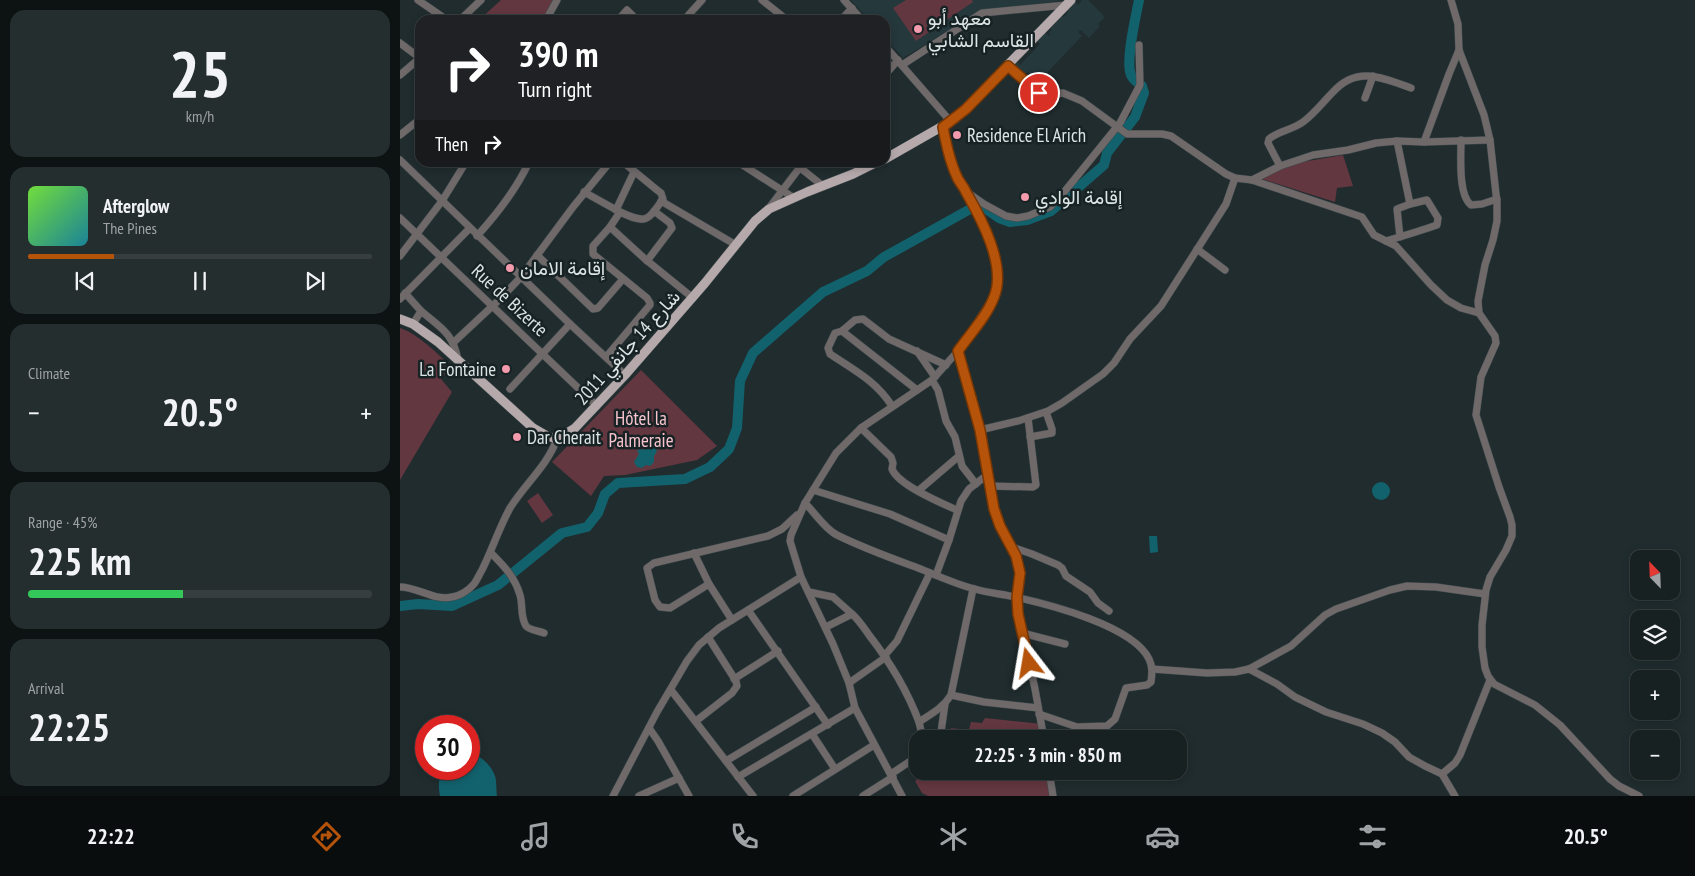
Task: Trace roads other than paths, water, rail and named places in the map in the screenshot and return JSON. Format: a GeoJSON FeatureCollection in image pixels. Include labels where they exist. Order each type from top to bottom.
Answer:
{"type":"FeatureCollection","features":[{"type":"Feature","properties":{"kind":"main road"},"geometry":{"type":"LineString","coordinates":[[890,156],[950,123],[1008,66],[1065,2]]}},
{"type":"Feature","properties":{"kind":"main road","name":"شارع 14 جانفي 2011"},"geometry":{"type":"LineString","coordinates":[[558,439],[570,432],[626,375],[693,298],[755,221],[769,209],[867,167]]}},
{"type":"Feature","properties":{"kind":"main road"},"geometry":{"type":"LineString","coordinates":[[400,319],[413,324],[438,342],[528,424],[546,436],[558,439]]}},
{"type":"Feature","properties":{"kind":"street"},"geometry":{"type":"LineString","coordinates":[[418,0],[440,15]]}},
{"type":"Feature","properties":{"kind":"street"},"geometry":{"type":"LineString","coordinates":[[465,15],[481,0]]}},
{"type":"Feature","properties":{"kind":"street"},"geometry":{"type":"LineString","coordinates":[[549,15],[557,0]]}},
{"type":"Feature","properties":{"kind":"street"},"geometry":{"type":"LineString","coordinates":[[688,15],[702,0]]}},
{"type":"Feature","properties":{"kind":"street"},"geometry":{"type":"LineString","coordinates":[[762,0],[781,15]]}},
{"type":"Feature","properties":{"kind":"street"},"geometry":{"type":"LineString","coordinates":[[844,0],[858,15]]}},
{"type":"Feature","properties":{"kind":"street"},"geometry":{"type":"LineString","coordinates":[[1451,0],[1458,24],[1459,50],[1484,115],[1490,140],[1496,199],[1497,221],[1479,288],[1479,313],[1496,336],[1496,343],[1481,377],[1476,419],[1512,525],[1512,536],[1490,577],[1485,594],[1482,647],[1485,668],[1490,680],[1494,684],[1545,712],[1560,725],[1610,779],[1639,796]]}},
{"type":"Feature","properties":{"kind":"street"},"geometry":{"type":"LineString","coordinates":[[890,71],[900,62],[982,13],[1065,2]]}},
{"type":"Feature","properties":{"kind":"street"},"geometry":{"type":"LineString","coordinates":[[846,15],[852,8]]}},
{"type":"Feature","properties":{"kind":"street"},"geometry":{"type":"LineString","coordinates":[[622,15],[627,10],[632,15]]}},
{"type":"Feature","properties":{"kind":"street"},"geometry":{"type":"LineString","coordinates":[[400,43],[415,54]]}},
{"type":"Feature","properties":{"kind":"street"},"geometry":{"type":"LineString","coordinates":[[966,192],[1006,216],[1017,218],[1041,212],[1050,207],[1122,130],[1140,85],[1139,45]]}},
{"type":"Feature","properties":{"kind":"street"},"geometry":{"type":"LineString","coordinates":[[1424,142],[1459,50]]}},
{"type":"Feature","properties":{"kind":"street"},"geometry":{"type":"LineString","coordinates":[[890,51],[950,123],[945,138],[956,174],[986,229],[997,274],[996,290],[990,305],[958,351],[934,379],[861,428],[836,453],[801,512],[790,541],[801,577],[826,627],[849,683],[855,708],[901,794],[908,796]]}},
{"type":"Feature","properties":{"kind":"street"},"geometry":{"type":"LineString","coordinates":[[400,75],[415,62]]}},
{"type":"Feature","properties":{"kind":"street"},"geometry":{"type":"LineString","coordinates":[[1008,66],[1039,93],[1048,95],[1062,93],[1082,101],[1122,130],[1171,136],[1220,171],[1234,178],[1252,180],[1358,215],[1365,220],[1374,235],[1401,251],[1430,285],[1447,300],[1461,308],[1479,313]]}},
{"type":"Feature","properties":{"kind":"street"},"geometry":{"type":"LineString","coordinates":[[1365,98],[1373,76]]}},
{"type":"Feature","properties":{"kind":"street"},"geometry":{"type":"LineString","coordinates":[[1280,166],[1268,143],[1269,139],[1276,134],[1301,124],[1344,82],[1353,77],[1373,76],[1411,88]]}},
{"type":"Feature","properties":{"kind":"street"},"geometry":{"type":"LineString","coordinates":[[400,135],[415,124]]}},
{"type":"Feature","properties":{"kind":"street"},"geometry":{"type":"LineString","coordinates":[[1461,140],[1465,199],[1471,205],[1482,204],[1496,199]]}},
{"type":"Feature","properties":{"kind":"street"},"geometry":{"type":"LineString","coordinates":[[1252,180],[1280,166],[1313,155],[1348,150],[1376,143],[1490,140]]}},
{"type":"Feature","properties":{"kind":"street"},"geometry":{"type":"LineString","coordinates":[[1397,141],[1410,204]]}},
{"type":"Feature","properties":{"kind":"street"},"geometry":{"type":"LineString","coordinates":[[400,160],[477,236],[626,375]]}},
{"type":"Feature","properties":{"kind":"street"},"geometry":{"type":"LineString","coordinates":[[400,256],[442,200],[463,167]]}},
{"type":"Feature","properties":{"kind":"street"},"geometry":{"type":"LineString","coordinates":[[477,236],[498,213],[527,167]]}},
{"type":"Feature","properties":{"kind":"street"},"geometry":{"type":"LineString","coordinates":[[454,342],[520,276],[538,255],[584,192],[606,167]]}},
{"type":"Feature","properties":{"kind":"street"},"geometry":{"type":"LineString","coordinates":[[584,192],[638,220],[648,218],[663,199],[661,193],[628,167]]}},
{"type":"Feature","properties":{"kind":"street"},"geometry":{"type":"LineString","coordinates":[[746,167],[794,198]]}},
{"type":"Feature","properties":{"kind":"street"},"geometry":{"type":"LineString","coordinates":[[769,209],[800,167]]}},
{"type":"Feature","properties":{"kind":"street"},"geometry":{"type":"LineString","coordinates":[[804,167],[823,186]]}},
{"type":"Feature","properties":{"kind":"street"},"geometry":{"type":"LineString","coordinates":[[606,357],[650,306],[650,302],[596,257],[592,251],[594,244],[610,227],[634,172]]}},
{"type":"Feature","properties":{"kind":"street"},"geometry":{"type":"LineString","coordinates":[[980,430],[1046,412],[1094,381],[1114,363],[1125,344],[1161,306],[1226,204],[1234,178]]}},
{"type":"Feature","properties":{"kind":"street"},"geometry":{"type":"LineString","coordinates":[[1386,241],[1400,237],[1438,224],[1438,218],[1430,202],[1427,200],[1410,204],[1397,210],[1400,237]]}},
{"type":"Feature","properties":{"kind":"street"},"geometry":{"type":"LineString","coordinates":[[661,201],[736,245]]}},
{"type":"Feature","properties":{"kind":"street"},"geometry":{"type":"LineString","coordinates":[[647,261],[672,228],[670,223],[654,211]]}},
{"type":"Feature","properties":{"kind":"street","name":"Rue de Bizerte"},"geometry":{"type":"LineString","coordinates":[[400,218],[597,406]]}},
{"type":"Feature","properties":{"kind":"street"},"geometry":{"type":"LineString","coordinates":[[610,227],[647,261],[693,298]]}},
{"type":"Feature","properties":{"kind":"street"},"geometry":{"type":"LineString","coordinates":[[458,360],[454,342],[439,326],[403,296],[470,228]]}},
{"type":"Feature","properties":{"kind":"street"},"geometry":{"type":"LineString","coordinates":[[1197,248],[1225,270]]}},
{"type":"Feature","properties":{"kind":"street"},"geometry":{"type":"LineString","coordinates":[[538,255],[593,309],[598,308],[623,279]]}},
{"type":"Feature","properties":{"kind":"street"},"geometry":{"type":"LineString","coordinates":[[413,324],[421,311]]}},
{"type":"Feature","properties":{"kind":"street"},"geometry":{"type":"LineString","coordinates":[[892,406],[874,383],[830,354],[828,350],[835,334],[842,331],[855,320],[864,319],[890,339],[946,365]]}},
{"type":"Feature","properties":{"kind":"street"},"geometry":{"type":"LineString","coordinates":[[510,389],[570,324]]}},
{"type":"Feature","properties":{"kind":"street"},"geometry":{"type":"LineString","coordinates":[[842,331],[917,390]]}},
{"type":"Feature","properties":{"kind":"street"},"geometry":{"type":"LineString","coordinates":[[958,351],[980,430],[987,476],[998,520],[1016,556],[1020,573],[1017,597],[1022,632],[1042,730]]}},
{"type":"Feature","properties":{"kind":"street"},"geometry":{"type":"LineString","coordinates":[[917,352],[934,379],[963,468],[976,484]]}},
{"type":"Feature","properties":{"kind":"street"},"geometry":{"type":"LineString","coordinates":[[1030,437],[1052,432],[1046,412]]}},
{"type":"Feature","properties":{"kind":"street"},"geometry":{"type":"LineString","coordinates":[[989,486],[1034,486],[1035,474],[1028,418]]}},
{"type":"Feature","properties":{"kind":"street"},"geometry":{"type":"LineString","coordinates":[[861,428],[891,457],[892,469],[896,477],[918,491],[957,510]]}},
{"type":"Feature","properties":{"kind":"street"},"geometry":{"type":"LineString","coordinates":[[400,587],[451,598],[475,584],[491,553],[500,526],[548,459],[558,439]]}},
{"type":"Feature","properties":{"kind":"street"},"geometry":{"type":"LineString","coordinates":[[918,491],[959,456]]}},
{"type":"Feature","properties":{"kind":"street"},"geometry":{"type":"LineString","coordinates":[[849,683],[885,656],[897,640],[949,540],[957,510],[965,494],[987,476]]}},
{"type":"Feature","properties":{"kind":"street"},"geometry":{"type":"LineString","coordinates":[[813,490],[890,514],[949,540]]}},
{"type":"Feature","properties":{"kind":"street"},"geometry":{"type":"LineString","coordinates":[[806,503],[830,530],[837,535],[973,589],[1017,597],[1085,617],[1115,630],[1139,646],[1149,659],[1152,669],[1150,684],[1126,688],[1115,718],[1107,726],[1076,728],[1039,711],[951,696]]}},
{"type":"Feature","properties":{"kind":"street"},"geometry":{"type":"LineString","coordinates":[[709,584],[670,608],[660,607],[655,600],[647,568],[654,563],[768,536],[782,529],[801,512]]}},
{"type":"Feature","properties":{"kind":"street"},"geometry":{"type":"LineString","coordinates":[[1012,547],[1058,565],[1066,576],[1090,592],[1098,603],[1109,611]]}},
{"type":"Feature","properties":{"kind":"street"},"geometry":{"type":"LineString","coordinates":[[491,553],[505,567],[515,581],[521,596],[525,624],[528,628],[544,633]]}},
{"type":"Feature","properties":{"kind":"street"},"geometry":{"type":"LineString","coordinates":[[694,553],[709,584],[732,620]]}},
{"type":"Feature","properties":{"kind":"street"},"geometry":{"type":"LineString","coordinates":[[613,796],[687,661],[699,645],[732,620],[801,577]]}},
{"type":"Feature","properties":{"kind":"street"},"geometry":{"type":"LineString","coordinates":[[1152,669],[1207,673],[1235,672],[1248,669],[1291,646],[1324,615],[1390,590],[1407,586],[1436,587],[1485,594]]}},
{"type":"Feature","properties":{"kind":"street"},"geometry":{"type":"LineString","coordinates":[[919,722],[945,704],[951,696],[973,589]]}},
{"type":"Feature","properties":{"kind":"street"},"geometry":{"type":"LineString","coordinates":[[808,592],[833,597],[852,614],[885,656],[911,700],[921,730]]}},
{"type":"Feature","properties":{"kind":"street"},"geometry":{"type":"LineString","coordinates":[[748,610],[828,724]]}},
{"type":"Feature","properties":{"kind":"street"},"geometry":{"type":"LineString","coordinates":[[826,627],[852,614]]}},
{"type":"Feature","properties":{"kind":"street"},"geometry":{"type":"LineString","coordinates":[[1022,632],[1065,644]]}},
{"type":"Feature","properties":{"kind":"street"},"geometry":{"type":"LineString","coordinates":[[696,721],[736,690],[737,686],[708,637]]}},
{"type":"Feature","properties":{"kind":"street"},"geometry":{"type":"LineString","coordinates":[[734,679],[778,651]]}},
{"type":"Feature","properties":{"kind":"street"},"geometry":{"type":"LineString","coordinates":[[1248,669],[1295,697],[1326,712],[1382,733],[1395,742],[1409,757],[1442,774],[1455,796]]}},
{"type":"Feature","properties":{"kind":"street"},"geometry":{"type":"LineString","coordinates":[[1442,774],[1452,766],[1460,755],[1490,680]]}},
{"type":"Feature","properties":{"kind":"street"},"geometry":{"type":"LineString","coordinates":[[671,690],[753,796]]}},
{"type":"Feature","properties":{"kind":"street"},"geometry":{"type":"LineString","coordinates":[[941,730],[945,704]]}},
{"type":"Feature","properties":{"kind":"street"},"geometry":{"type":"LineString","coordinates":[[726,762],[816,707]]}},
{"type":"Feature","properties":{"kind":"street"},"geometry":{"type":"LineString","coordinates":[[738,777],[855,708]]}},
{"type":"Feature","properties":{"kind":"street"},"geometry":{"type":"LineString","coordinates":[[649,728],[689,796]]}},
{"type":"Feature","properties":{"kind":"street"},"geometry":{"type":"LineString","coordinates":[[812,734],[835,769]]}},
{"type":"Feature","properties":{"kind":"street"},"geometry":{"type":"LineString","coordinates":[[795,795],[874,745]]}},
{"type":"Feature","properties":{"kind":"street"},"geometry":{"type":"LineString","coordinates":[[863,796],[909,763]]}},
{"type":"Feature","properties":{"kind":"street"},"geometry":{"type":"LineString","coordinates":[[638,796],[678,778]]}},
{"type":"Feature","properties":{"kind":"street"},"geometry":{"type":"LineString","coordinates":[[1050,780],[1053,796]]}},
{"type":"Feature","properties":{"kind":"water"},"geometry":{"type":"Polygon","coordinates":[[[650,445],[655,447],[657,451],[654,456],[654,462],[650,466],[637,467],[634,462],[639,454],[637,451],[640,448],[643,450],[650,445]]]}},
{"type":"Feature","properties":{"kind":"water"},"geometry":{"type":"Polygon","coordinates":[[[1381,482],[1387,485],[1390,491],[1387,497],[1381,500],[1375,497],[1372,491],[1375,485],[1381,482]]]}},
{"type":"Feature","properties":{"kind":"water"},"geometry":{"type":"Polygon","coordinates":[[[1149,536],[1157,536],[1158,552],[1150,553],[1149,536]]]}},
{"type":"Feature","properties":{"kind":"water"},"geometry":{"type":"Polygon","coordinates":[[[480,758],[491,768],[496,778],[497,796],[440,796],[439,781],[480,780],[480,758]]]}},
{"type":"Feature","properties":{"kind":"waterway"},"geometry":{"type":"LineString","coordinates":[[400,606],[418,604],[452,606],[498,585],[562,533],[587,527],[598,513],[605,494],[618,483],[685,479],[710,467],[729,449],[737,428],[740,381],[753,353],[823,292],[867,271],[884,257],[977,206],[983,207],[999,218],[1010,222],[1027,220],[1051,211],[1104,165],[1107,153],[1135,117],[1144,93],[1142,86],[1132,77],[1129,68],[1139,0]]}},
{"type":"Feature","properties":{"kind":"place","name":"معهد أبو القاسم الشابي"},"geometry":{"type":"Point","coordinates":[918,29]}},
{"type":"Feature","properties":{"kind":"place","name":"Residence El Arich"},"geometry":{"type":"Point","coordinates":[957,135]}},
{"type":"Feature","properties":{"kind":"place","name":"إقامة الوادي"},"geometry":{"type":"Point","coordinates":[1025,197]}},
{"type":"Feature","properties":{"kind":"place","name":"إقامة الامان"},"geometry":{"type":"Point","coordinates":[510,268]}},
{"type":"Feature","properties":{"kind":"place","name":"La Fontaine"},"geometry":{"type":"Point","coordinates":[506,369]}},
{"type":"Feature","properties":{"kind":"place","name":"Dar Cherait"},"geometry":{"type":"Point","coordinates":[517,437]}},
{"type":"Feature","properties":{"kind":"park label","name":"Hôtel la Palmeraie"},"geometry":{"type":"Point","coordinates":[641,429]}}]}
